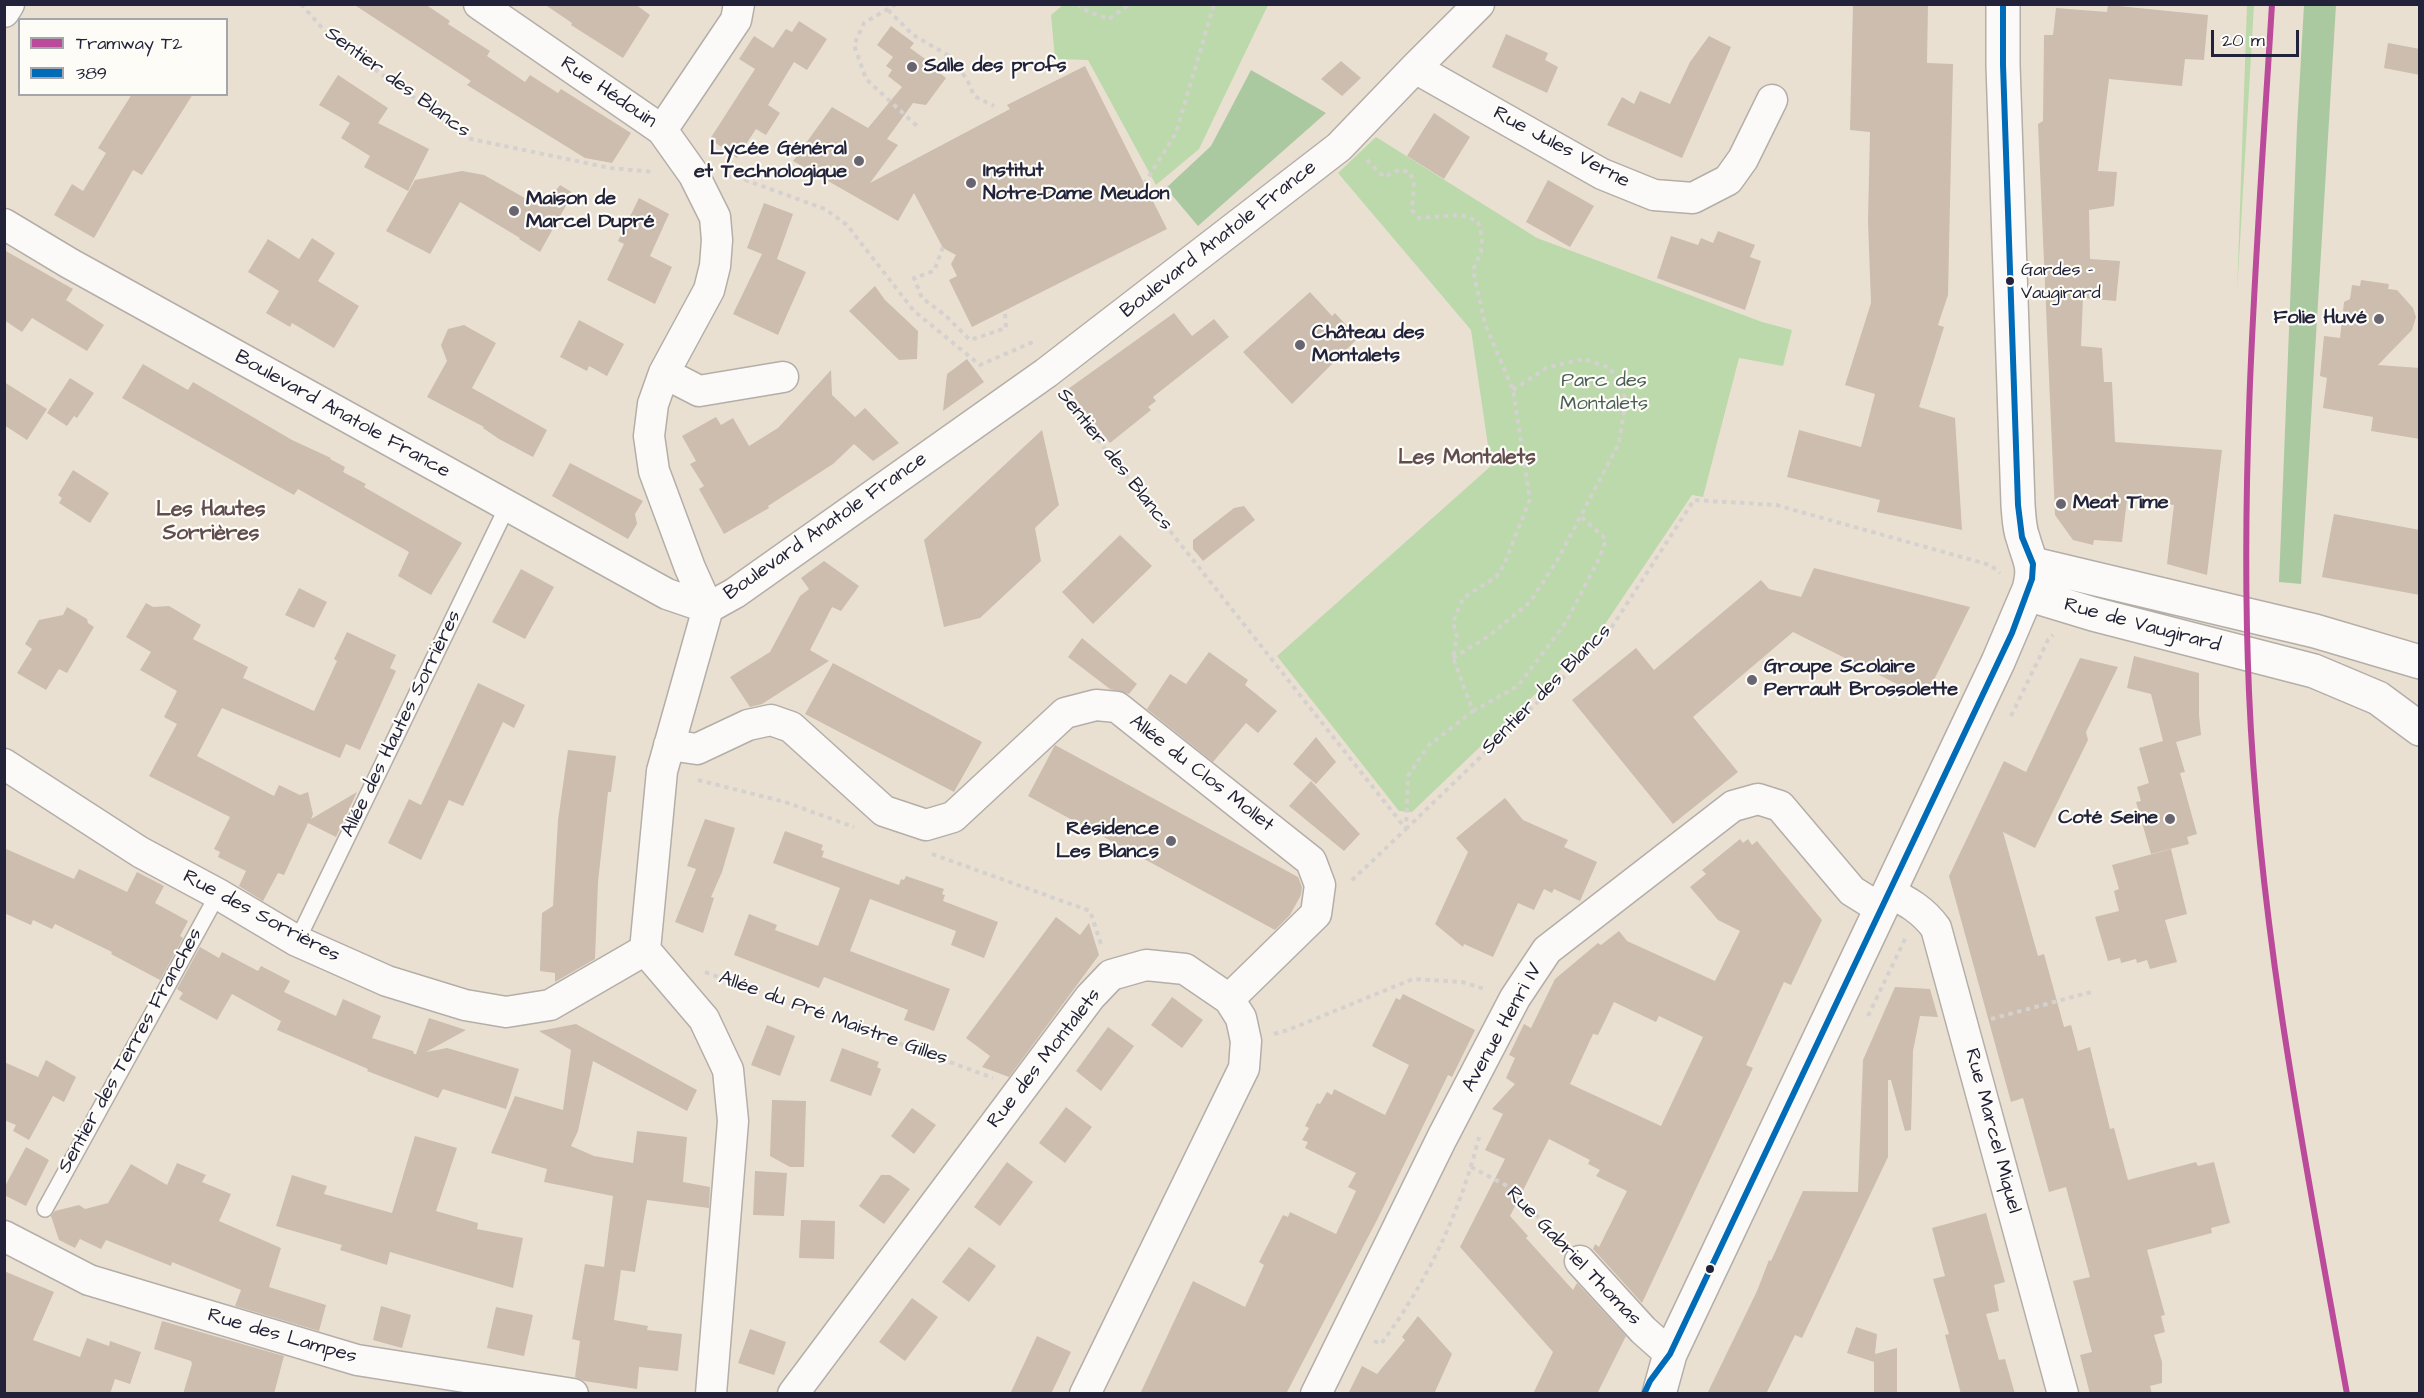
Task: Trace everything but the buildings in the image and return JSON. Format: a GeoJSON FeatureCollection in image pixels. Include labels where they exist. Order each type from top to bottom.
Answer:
{"type":"FeatureCollection","features":[{"type":"Feature","properties":{"kind":"main road"},"geometry":{"type":"LineString","coordinates":[[1644,1394],[1670,1354],[2008,642],[2030,579],[2018,505],[2003,65],[2003,4]]}},
{"type":"Feature","properties":{"kind":"main road","name":"Rue de Vaugirard"},"geometry":{"type":"LineString","coordinates":[[2030,579],[2315,632],[2420,662]]}},
{"type":"Feature","properties":{"kind":"main road","name":"Rue de Vaugirard"},"geometry":{"type":"LineString","coordinates":[[2030,579],[2093,614],[2314,671],[2378,698],[2420,729]]}},
{"type":"Feature","properties":{"kind":"main road"},"geometry":{"type":"LineString","coordinates":[[1659,1394],[1670,1354]]}},
{"type":"Feature","properties":{"kind":"street"},"geometry":{"type":"LineString","coordinates":[[4,12],[9,4]]}},
{"type":"Feature","properties":{"kind":"street","name":"Rue Hédouin"},"geometry":{"type":"LineString","coordinates":[[479,4],[662,130],[694,176],[715,217],[717,240],[715,266],[709,290],[664,373],[653,404],[648,436],[654,471],[708,608]]}},
{"type":"Feature","properties":{"kind":"street"},"geometry":{"type":"LineString","coordinates":[[662,130],[736,20],[740,4]]}},
{"type":"Feature","properties":{"kind":"street","name":"Boulevard Anatole France"},"geometry":{"type":"LineString","coordinates":[[4,224],[69,263],[666,594],[708,608],[735,593],[1046,373],[1339,147],[1479,4]]}},
{"type":"Feature","properties":{"kind":"street","name":"Rue Jules Verne"},"geometry":{"type":"LineString","coordinates":[[1414,68],[1602,174],[1654,195],[1693,198],[1728,180],[1743,159],[1772,100]]}},
{"type":"Feature","properties":{"kind":"street"},"geometry":{"type":"LineString","coordinates":[[664,373],[699,391],[783,377]]}},
{"type":"Feature","properties":{"kind":"street"},"geometry":{"type":"LineString","coordinates":[[708,608],[662,771],[645,950],[704,1019],[728,1070],[733,1121],[711,1394]]}},
{"type":"Feature","properties":{"kind":"street","name":"Allée du Clos Mollet"},"geometry":{"type":"LineString","coordinates":[[669,745],[697,748],[748,725],[771,720],[791,727],[884,811],[926,825],[953,817],[1065,712],[1096,705],[1117,707],[1311,861],[1320,885],[1316,914]]}},
{"type":"Feature","properties":{"kind":"street","name":"Rue des Sorrières"},"geometry":{"type":"LineString","coordinates":[[4,764],[140,852],[218,894],[297,941],[387,981],[465,1005],[506,1012],[550,1005],[645,950]]}},
{"type":"Feature","properties":{"kind":"street","name":"Avenue Henri IV"},"geometry":{"type":"LineString","coordinates":[[1316,1394],[1442,1138],[1515,998],[1547,950],[1733,806],[1758,799],[1780,806],[1852,891],[1884,900]]}},
{"type":"Feature","properties":{"kind":"street","name":"Rue Marcel Miquel"},"geometry":{"type":"LineString","coordinates":[[1884,900],[1918,909],[1936,927],[2063,1394]]}},
{"type":"Feature","properties":{"kind":"street"},"geometry":{"type":"LineString","coordinates":[[1229,999],[1316,914]]}},
{"type":"Feature","properties":{"kind":"street","name":"Rue des Montalets"},"geometry":{"type":"LineString","coordinates":[[793,1394],[1090,997],[1111,975],[1146,965],[1185,969],[1229,999],[1241,1018],[1246,1041],[1244,1068],[1085,1394]]}},
{"type":"Feature","properties":{"kind":"street","name":"Rue des Lampes"},"geometry":{"type":"LineString","coordinates":[[4,1236],[88,1280],[357,1360],[573,1394]]}},
{"type":"Feature","properties":{"kind":"street","name":"Rue Gabriel Thomas"},"geometry":{"type":"LineString","coordinates":[[1580,1261],[1643,1330],[1670,1354]]}},
{"type":"Feature","properties":{"kind":"lane","name":"Allée des Hautes Sorrières"},"geometry":{"type":"LineString","coordinates":[[297,941],[507,507]]}},
{"type":"Feature","properties":{"kind":"lane","name":"Sentier des Terres Franches"},"geometry":{"type":"LineString","coordinates":[[45,1209],[218,894]]}},
{"type":"Feature","properties":{"kind":"path","name":"Sentier des Blancs"},"geometry":{"type":"LineString","coordinates":[[301,4],[330,37],[471,139],[610,168],[709,178],[737,177],[825,209],[847,225],[914,311],[980,365],[1035,342]]}},
{"type":"Feature","properties":{"kind":"path"},"geometry":{"type":"LineString","coordinates":[[896,4],[864,23],[854,45],[866,78],[918,127]]}},
{"type":"Feature","properties":{"kind":"path"},"geometry":{"type":"LineString","coordinates":[[1077,4],[1089,12],[1109,19],[1130,4]]}},
{"type":"Feature","properties":{"kind":"path"},"geometry":{"type":"LineString","coordinates":[[1083,4],[1089,12]]}},
{"type":"Feature","properties":{"kind":"path"},"geometry":{"type":"LineString","coordinates":[[1144,184],[1176,133],[1214,4]]}},
{"type":"Feature","properties":{"kind":"path"},"geometry":{"type":"LineString","coordinates":[[888,10],[914,35],[946,54],[967,79],[974,96],[994,106]]}},
{"type":"Feature","properties":{"kind":"path"},"geometry":{"type":"LineString","coordinates":[[1339,147],[1359,154],[1374,165],[1384,177],[1399,170],[1410,172],[1414,183],[1412,210],[1419,218],[1461,215],[1478,221],[1482,237],[1481,252],[1473,270],[1485,324],[1513,390],[1530,499],[1504,565],[1496,577],[1463,598],[1453,622],[1457,637],[1453,658],[1473,711]]}},
{"type":"Feature","properties":{"kind":"path"},"geometry":{"type":"LineString","coordinates":[[943,247],[934,271],[914,278],[922,298],[945,315],[970,340],[1006,328],[1005,312]]}},
{"type":"Feature","properties":{"kind":"path"},"geometry":{"type":"LineString","coordinates":[[1453,658],[1490,636],[1530,602],[1558,559],[1619,442],[1626,399],[1610,368],[1584,359],[1546,368],[1513,390]]}},
{"type":"Feature","properties":{"kind":"path","name":"Sentier des Blancs"},"geometry":{"type":"LineString","coordinates":[[1046,373],[1406,829]]}},
{"type":"Feature","properties":{"kind":"path","name":"Sentier des Blancs"},"geometry":{"type":"LineString","coordinates":[[1316,914],[1606,636],[1694,500],[1776,505],[1990,565],[2030,579]]}},
{"type":"Feature","properties":{"kind":"path"},"geometry":{"type":"LineString","coordinates":[[1406,829],[1408,776],[1428,746],[1473,711],[1518,686],[1566,622],[1600,557],[1606,539],[1580,516]]}},
{"type":"Feature","properties":{"kind":"path"},"geometry":{"type":"LineString","coordinates":[[1866,1022],[1918,909]]}},
{"type":"Feature","properties":{"kind":"path"},"geometry":{"type":"LineString","coordinates":[[1090,911],[1111,975]]}},
{"type":"Feature","properties":{"kind":"path","name":"Allée du Pré Maistre Gilles"},"geometry":{"type":"LineString","coordinates":[[700,970],[1021,1088]]}},
{"type":"Feature","properties":{"kind":"path"},"geometry":{"type":"LineString","coordinates":[[1246,1041],[1288,1030],[1413,979],[1462,982],[1515,998]]}},
{"type":"Feature","properties":{"kind":"path"},"geometry":{"type":"LineString","coordinates":[[1964,1026],[2095,991]]}},
{"type":"Feature","properties":{"kind":"path","name":"Rue Gabriel Thomas"},"geometry":{"type":"LineString","coordinates":[[1348,1329],[1381,1344],[1403,1314],[1431,1266],[1453,1218],[1471,1167],[1511,1188],[1580,1261]]}},
{"type":"Feature","properties":{"kind":"green space"},"geometry":{"type":"Polygon","coordinates":[[[1064,4],[1268,5],[1199,149],[1156,185],[1088,60],[1055,59],[1051,15],[1064,4]]]}},
{"type":"Feature","properties":{"kind":"green space"},"geometry":{"type":"Polygon","coordinates":[[[2247,5],[2254,5],[2237,293],[2247,5]]]}},
{"type":"Feature","properties":{"kind":"green space"},"geometry":{"type":"Polygon","coordinates":[[[2304,5],[2336,5],[2301,584],[2279,582],[2304,5]]]}},
{"type":"Feature","properties":{"kind":"green space"},"geometry":{"type":"Polygon","coordinates":[[[1251,70],[1326,113],[1198,226],[1166,188],[1211,146],[1251,70]]]}},
{"type":"Feature","properties":{"kind":"green space","name":"Parc des Montalets"},"geometry":{"type":"Polygon","coordinates":[[[1376,137],[1537,238],[1762,322],[1792,330],[1783,366],[1739,358],[1703,497],[1692,495],[1599,633],[1412,812],[1399,811],[1277,656],[1491,466],[1471,330],[1338,173],[1376,137]]]}},
{"type":"Feature","properties":{"kind":"tram line","name":"T2"},"geometry":{"type":"LineString","coordinates":[[2272,4],[2248,434],[2246,520],[2249,692],[2254,780],[2273,956],[2300,1132],[2347,1394]]}},
{"type":"Feature","properties":{"kind":"transit line","name":"389"},"geometry":{"type":"LineString","coordinates":[[1644,1394],[1650,1381],[1670,1354],[2012,633],[2032,579],[2033,564],[2022,537],[2018,505],[2003,65],[2003,4]]}},
{"type":"Feature","properties":{"kind":"place","name":"Salle des profs"},"geometry":{"type":"Point","coordinates":[912,67]}},
{"type":"Feature","properties":{"kind":"place","name":"Lycée Général et Technologique"},"geometry":{"type":"Point","coordinates":[859,161]}},
{"type":"Feature","properties":{"kind":"place","name":"Institut Notre-Dame Meudon"},"geometry":{"type":"Point","coordinates":[971,183]}},
{"type":"Feature","properties":{"kind":"place","name":"Maison de Marcel Dupré"},"geometry":{"type":"Point","coordinates":[514,211]}},
{"type":"Feature","properties":{"kind":"place","name":"Gardes - Vaugirard"},"geometry":{"type":"Point","coordinates":[2010,281]}},
{"type":"Feature","properties":{"kind":"place","name":"Folie Huvé"},"geometry":{"type":"Point","coordinates":[2379,319]}},
{"type":"Feature","properties":{"kind":"place","name":"Château des Montalets"},"geometry":{"type":"Point","coordinates":[1300,345]}},
{"type":"Feature","properties":{"kind":"place","name":"Meat Time"},"geometry":{"type":"Point","coordinates":[2061,504]}},
{"type":"Feature","properties":{"kind":"place","name":"Groupe Scolaire Perrault Brossolette"},"geometry":{"type":"Point","coordinates":[1752,680]}},
{"type":"Feature","properties":{"kind":"place","name":"Coté Seine"},"geometry":{"type":"Point","coordinates":[2170,819]}},
{"type":"Feature","properties":{"kind":"place","name":"Résidence Les Blancs"},"geometry":{"type":"Point","coordinates":[1171,841]}},
{"type":"Feature","properties":{"kind":"district","name":"Les Montalets"},"geometry":{"type":"Point","coordinates":[1467,459]}},
{"type":"Feature","properties":{"kind":"district","name":"Les Hautes Sorrières"},"geometry":{"type":"Point","coordinates":[211,523]}}]}
